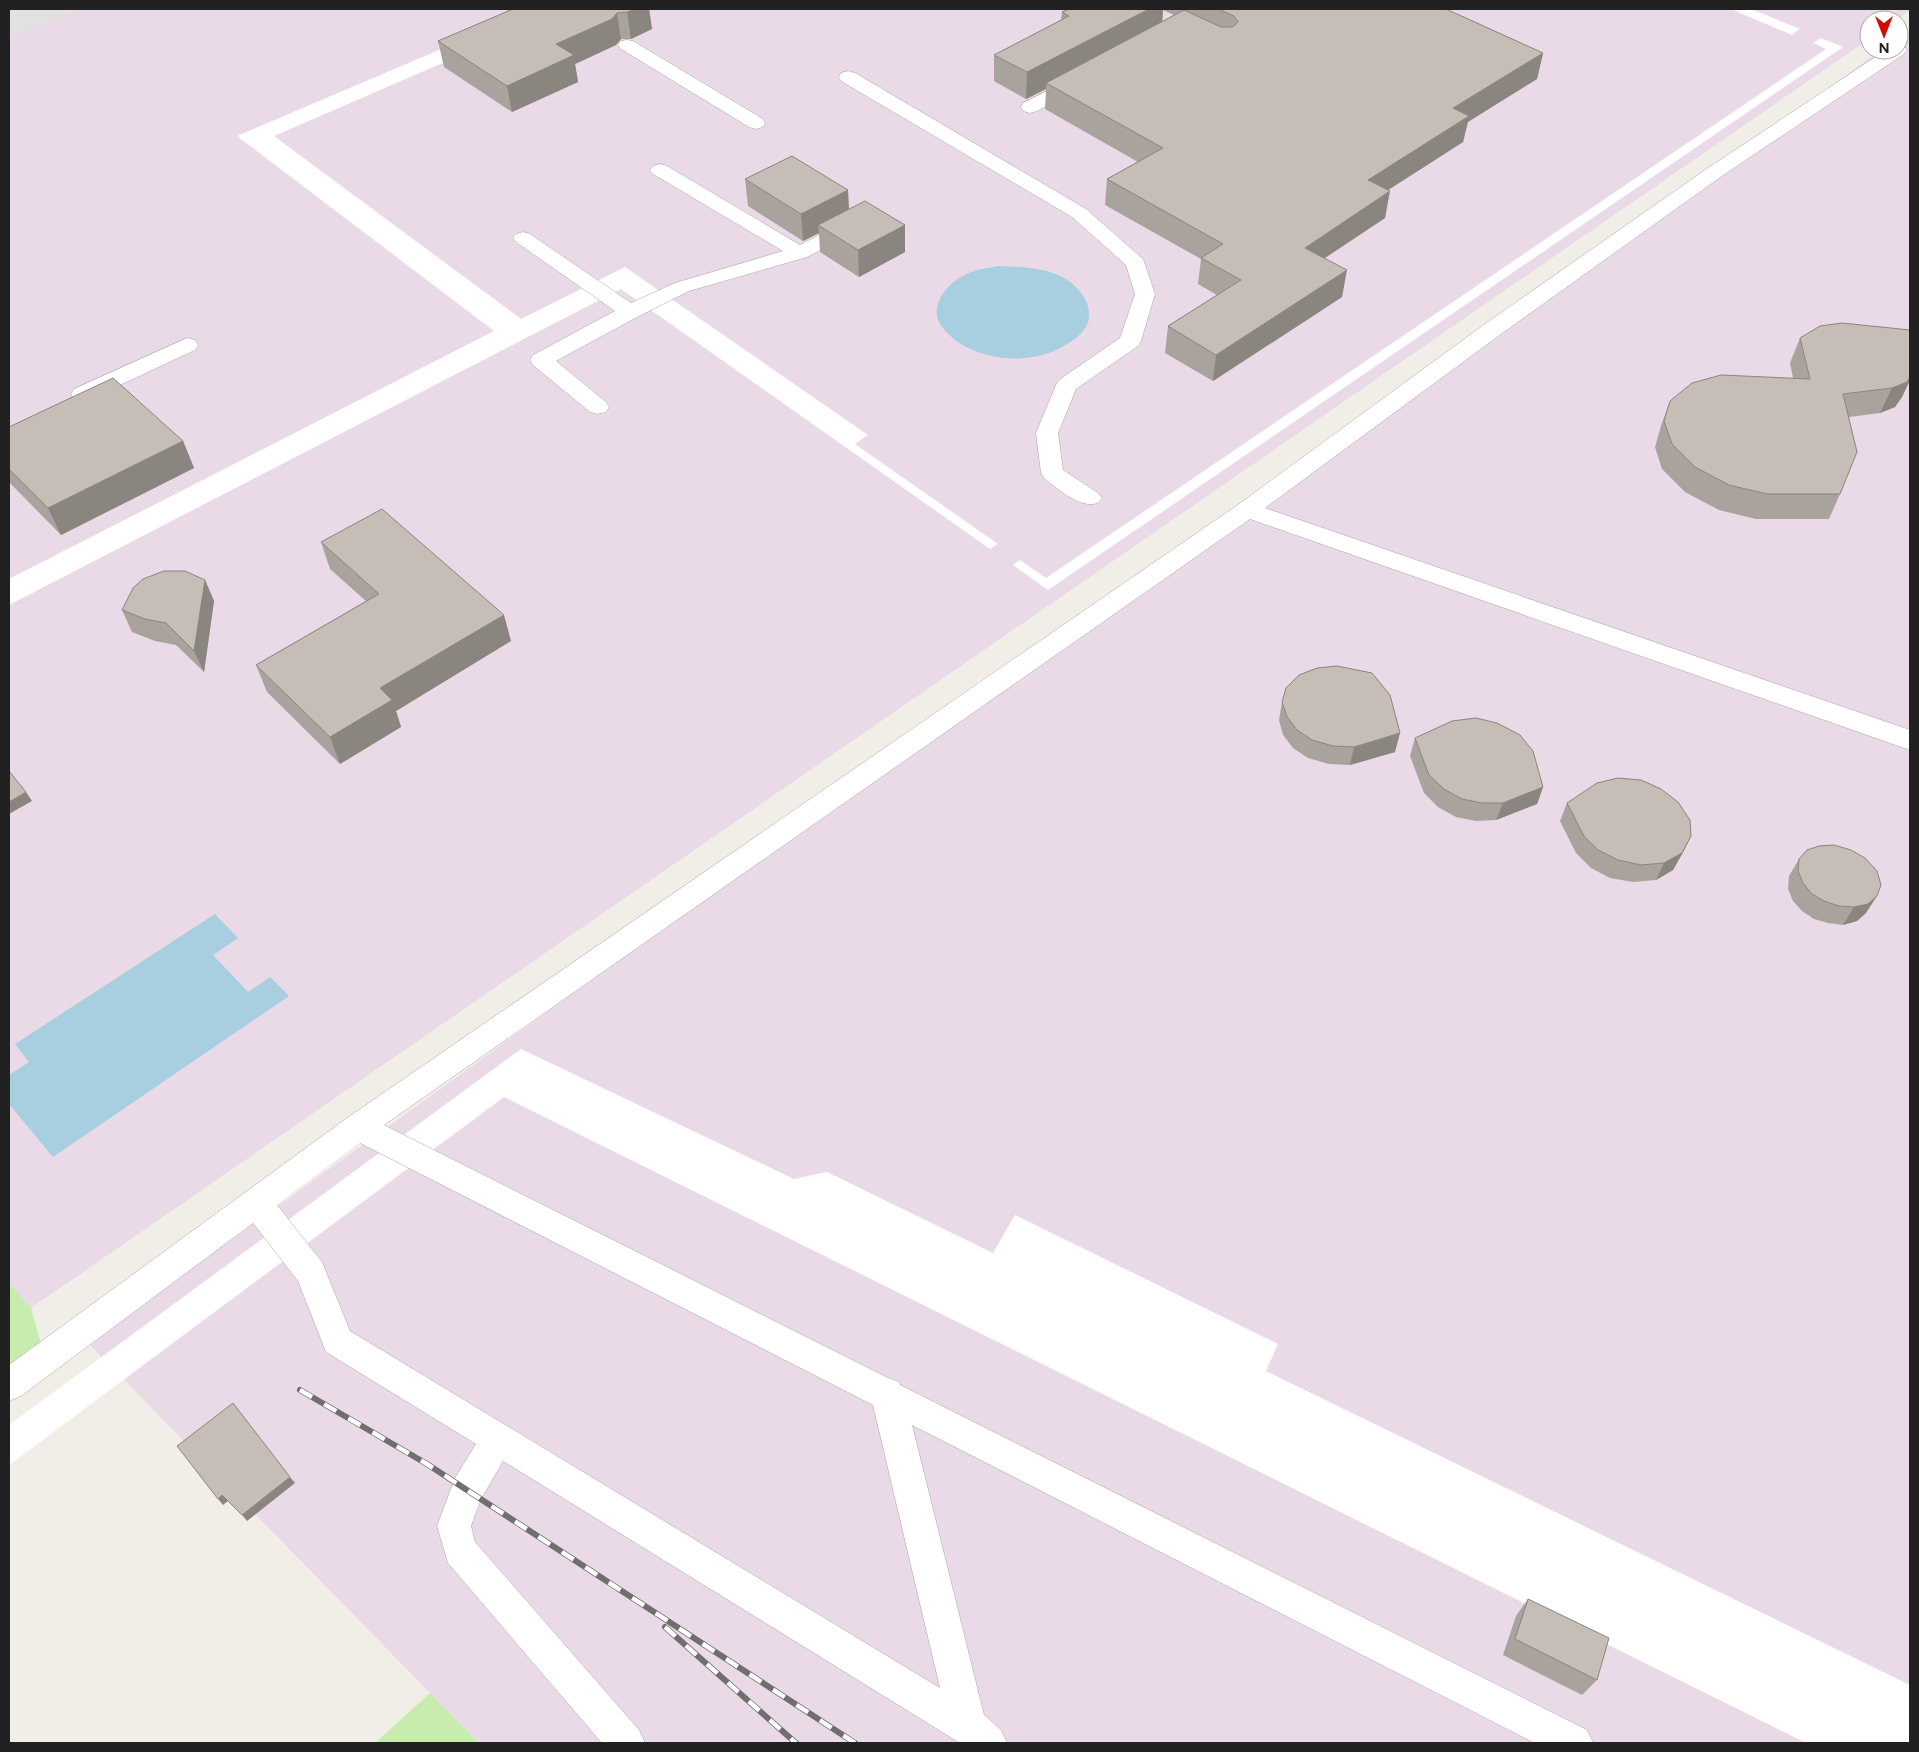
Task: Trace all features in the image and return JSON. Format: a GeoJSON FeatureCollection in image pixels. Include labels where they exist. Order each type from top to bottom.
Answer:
{"type":"FeatureCollection","features":[{"type":"Feature","properties":{"kind":"lane"},"geometry":{"type":"LineString","coordinates":[[627,45],[756,123]]}},
{"type":"Feature","properties":{"kind":"lane"},"geometry":{"type":"LineString","coordinates":[[9,1385],[358,1127],[1247,510],[1509,317],[1712,174],[1884,60]]}},
{"type":"Feature","properties":{"kind":"lane"},"geometry":{"type":"LineString","coordinates":[[1030,107],[1092,74]]}},
{"type":"Feature","properties":{"kind":"lane"},"geometry":{"type":"LineString","coordinates":[[848,77],[1079,213],[1136,263],[1146,294],[1130,341],[1066,385],[1047,433],[1052,473],[1090,498]]}},
{"type":"Feature","properties":{"kind":"lane"},"geometry":{"type":"LineString","coordinates":[[660,170],[800,253]]}},
{"type":"Feature","properties":{"kind":"lane"},"geometry":{"type":"LineString","coordinates":[[598,407],[541,360],[630,312],[682,287],[800,253],[866,218]]}},
{"type":"Feature","properties":{"kind":"lane"},"geometry":{"type":"LineString","coordinates":[[522,238],[630,312]]}},
{"type":"Feature","properties":{"kind":"lane"},"geometry":{"type":"LineString","coordinates":[[62,403],[187,345]]}},
{"type":"Feature","properties":{"kind":"lane"},"geometry":{"type":"LineString","coordinates":[[1247,510],[1910,740]]}},
{"type":"Feature","properties":{"kind":"lane"},"geometry":{"type":"LineString","coordinates":[[358,1127],[887,1393],[1574,1743]]}},
{"type":"Feature","properties":{"kind":"lane"},"geometry":{"type":"LineString","coordinates":[[256,1203],[310,1272],[338,1341],[978,1735]]}},
{"type":"Feature","properties":{"kind":"lane"},"geometry":{"type":"LineString","coordinates":[[887,1393],[978,1735]]}},
{"type":"Feature","properties":{"kind":"lane"},"geometry":{"type":"LineString","coordinates":[[497,1440],[468,1490],[454,1526],[460,1550],[626,1743]]}},
{"type":"Feature","properties":{"kind":"shaded area"},"geometry":{"type":"Polygon","coordinates":[[[9,9],[1910,9],[1909,11],[1859,10],[1859,46],[31,1308],[9,1283],[9,9]]]}},
{"type":"Feature","properties":{"kind":"shaded area"},"geometry":{"type":"Polygon","coordinates":[[[9,9],[82,9],[9,36],[9,9]]]}},
{"type":"Feature","properties":{"kind":"shaded area"},"geometry":{"type":"Polygon","coordinates":[[[1909,30],[1910,1743],[479,1743],[88,1343],[1867,60],[1909,60],[1909,30]]]}},
{"type":"Feature","properties":{"kind":"green space"},"geometry":{"type":"Polygon","coordinates":[[[9,1283],[31,1308],[45,1359],[9,1385],[9,1283]]]}},
{"type":"Feature","properties":{"kind":"green space"},"geometry":{"type":"Polygon","coordinates":[[[430,1693],[479,1743],[375,1743],[430,1693]]]}},
{"type":"Feature","properties":{"kind":"water"},"geometry":{"type":"Polygon","coordinates":[[[998,266],[1043,270],[1071,282],[1086,300],[1089,315],[1086,327],[1076,338],[1058,349],[1044,355],[1029,358],[996,357],[966,347],[953,339],[940,324],[937,317],[939,301],[943,293],[965,275],[976,270],[998,266]]]}},
{"type":"Feature","properties":{"kind":"water"},"geometry":{"type":"Polygon","coordinates":[[[215,914],[238,938],[213,955],[248,992],[270,977],[289,996],[53,1157],[9,1104],[9,1075],[29,1062],[15,1044],[215,914]]]}},
{"type":"Feature","properties":{"kind":"pier"},"geometry":{"type":"Polygon","coordinates":[[[535,9],[567,9],[274,136],[521,319],[625,267],[868,435],[855,444],[998,544],[990,549],[621,289],[9,605],[9,579],[494,331],[237,136],[535,9]]]}},
{"type":"Feature","properties":{"kind":"pier"},"geometry":{"type":"Polygon","coordinates":[[[1731,9],[1751,9],[1800,29],[1792,35],[1731,9]]]}},
{"type":"Feature","properties":{"kind":"pier"},"geometry":{"type":"Polygon","coordinates":[[[1821,38],[1843,47],[1048,590],[1013,565],[1020,560],[1046,578],[1826,49],[1813,43],[1821,38]]]}},
{"type":"Feature","properties":{"kind":"pier"},"geometry":{"type":"Polygon","coordinates":[[[521,1049],[794,1179],[827,1172],[993,1253],[1015,1215],[1278,1344],[1266,1371],[1910,1685],[1910,1743],[1806,1743],[504,1097],[9,1465],[9,1425],[521,1049]]]}},
{"type":"Feature","properties":{"kind":"building"},"geometry":{"type":"Polygon","coordinates":[[[513,9],[636,9],[617,13],[612,19],[556,44],[574,55],[507,86],[438,41],[513,9]]]}},
{"type":"Feature","properties":{"kind":"building"},"geometry":{"type":"Polygon","coordinates":[[[1069,9],[1149,9],[1027,72],[994,55],[1069,16],[1062,12],[1069,9]]]}},
{"type":"Feature","properties":{"kind":"building"},"geometry":{"type":"Polygon","coordinates":[[[1218,9],[1446,9],[1543,53],[1453,108],[1469,116],[1368,180],[1390,191],[1305,248],[1347,270],[1216,355],[1168,326],[1241,280],[1201,258],[1223,244],[1107,179],[1163,148],[1046,83],[1184,10],[1221,27],[1233,27],[1238,22],[1234,16],[1218,9]]]}},
{"type":"Feature","properties":{"kind":"building"},"geometry":{"type":"Polygon","coordinates":[[[792,156],[848,190],[801,214],[745,179],[792,156]]]}},
{"type":"Feature","properties":{"kind":"building"},"geometry":{"type":"Polygon","coordinates":[[[865,201],[905,225],[858,250],[818,225],[865,201]]]}},
{"type":"Feature","properties":{"kind":"building"},"geometry":{"type":"Polygon","coordinates":[[[1842,323],[1910,330],[1910,377],[1907,382],[1892,388],[1843,394],[1857,452],[1840,494],[1767,494],[1729,485],[1695,467],[1672,444],[1664,421],[1670,401],[1692,383],[1721,375],[1810,379],[1800,338],[1820,326],[1842,323]]]}},
{"type":"Feature","properties":{"kind":"building"},"geometry":{"type":"Polygon","coordinates":[[[113,378],[183,441],[48,508],[9,469],[9,427],[113,378]]]}},
{"type":"Feature","properties":{"kind":"building"},"geometry":{"type":"Polygon","coordinates":[[[382,509],[504,615],[380,688],[392,700],[330,737],[256,665],[379,594],[321,542],[382,509]]]}},
{"type":"Feature","properties":{"kind":"building"},"geometry":{"type":"Polygon","coordinates":[[[164,571],[185,571],[205,580],[194,651],[166,623],[145,619],[122,610],[133,588],[143,579],[164,571]]]}},
{"type":"Feature","properties":{"kind":"building"},"geometry":{"type":"Polygon","coordinates":[[[1337,666],[1372,673],[1390,695],[1400,733],[1354,747],[1333,746],[1312,740],[1297,730],[1287,717],[1282,702],[1286,688],[1299,675],[1317,668],[1337,666]]]}},
{"type":"Feature","properties":{"kind":"building"},"geometry":{"type":"Polygon","coordinates":[[[1476,718],[1497,723],[1520,735],[1533,751],[1543,787],[1503,803],[1482,803],[1462,799],[1444,789],[1429,775],[1415,738],[1452,721],[1476,718]]]}},
{"type":"Feature","properties":{"kind":"building"},"geometry":{"type":"Polygon","coordinates":[[[9,771],[26,792],[9,802],[9,771]]]}},
{"type":"Feature","properties":{"kind":"building"},"geometry":{"type":"Polygon","coordinates":[[[1618,778],[1641,780],[1661,789],[1678,802],[1690,820],[1691,836],[1682,853],[1664,863],[1641,865],[1618,860],[1598,850],[1584,836],[1567,803],[1597,783],[1618,778]]]}},
{"type":"Feature","properties":{"kind":"building"},"geometry":{"type":"Polygon","coordinates":[[[1834,845],[1851,850],[1865,858],[1877,871],[1881,885],[1877,896],[1868,904],[1854,907],[1839,906],[1824,901],[1812,894],[1803,883],[1798,871],[1799,859],[1807,850],[1819,846],[1834,845]]]}},
{"type":"Feature","properties":{"kind":"building"},"geometry":{"type":"Polygon","coordinates":[[[233,1403],[290,1477],[242,1515],[222,1495],[218,1499],[177,1446],[233,1403]]]}},
{"type":"Feature","properties":{"kind":"building"},"geometry":{"type":"Polygon","coordinates":[[[1528,1599],[1609,1638],[1597,1680],[1515,1639],[1528,1599]]]}},
{"type":"Feature","properties":{"kind":"railway"},"geometry":{"type":"LineString","coordinates":[[300,1390],[427,1464],[855,1743]]}},
{"type":"Feature","properties":{"kind":"railway"},"geometry":{"type":"LineString","coordinates":[[665,1627],[796,1743]]}}]}
